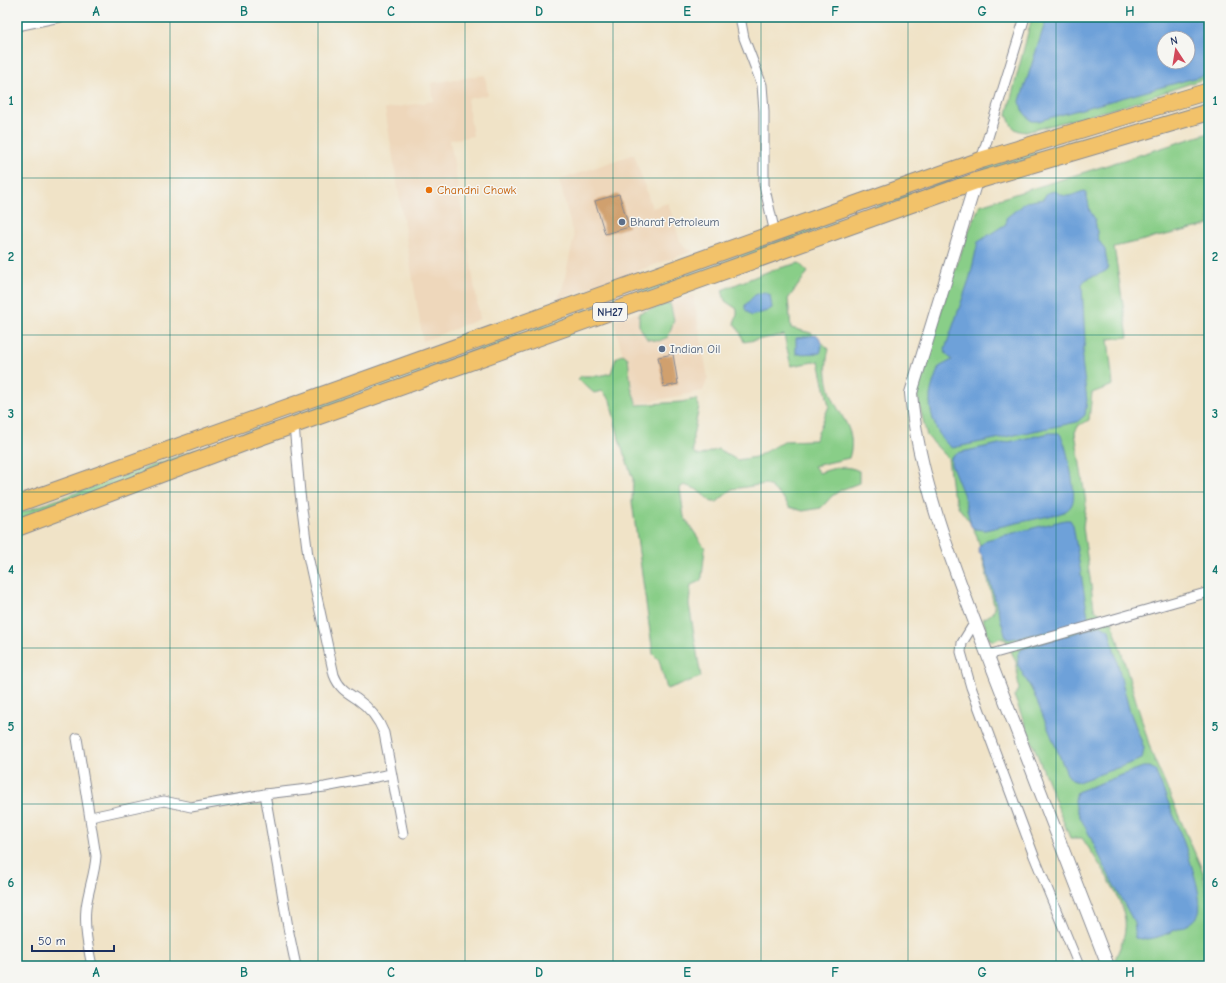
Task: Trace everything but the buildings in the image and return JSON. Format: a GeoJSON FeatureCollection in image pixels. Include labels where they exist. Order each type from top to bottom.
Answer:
{"type":"FeatureCollection","features":[{"type":"Feature","properties":{"kind":"highway","name":"NH27"},"geometry":{"type":"LineString","coordinates":[[17,504],[774,232],[981,160],[1209,91]]}},
{"type":"Feature","properties":{"kind":"highway","name":"NH27"},"geometry":{"type":"LineString","coordinates":[[17,528],[294,425],[976,182],[1209,112]]}},
{"type":"Feature","properties":{"kind":"street"},"geometry":{"type":"LineString","coordinates":[[17,26],[60,17]]}},
{"type":"Feature","properties":{"kind":"street"},"geometry":{"type":"LineString","coordinates":[[740,17],[744,38],[762,85],[764,111],[764,185],[774,232]]}},
{"type":"Feature","properties":{"kind":"street"},"geometry":{"type":"LineString","coordinates":[[981,160],[1025,17]]}},
{"type":"Feature","properties":{"kind":"street"},"geometry":{"type":"LineString","coordinates":[[976,182],[911,393],[913,422],[935,508],[975,622],[1108,966]]}},
{"type":"Feature","properties":{"kind":"street"},"geometry":{"type":"LineString","coordinates":[[294,425],[300,493],[308,556],[334,675],[337,683],[347,694],[357,699],[373,712],[379,720],[384,733],[403,834]]}},
{"type":"Feature","properties":{"kind":"street"},"geometry":{"type":"LineString","coordinates":[[988,655],[1209,592]]}},
{"type":"Feature","properties":{"kind":"street"},"geometry":{"type":"LineString","coordinates":[[975,622],[962,643],[961,652],[971,687],[1034,856],[1079,966]]}},
{"type":"Feature","properties":{"kind":"street"},"geometry":{"type":"LineString","coordinates":[[77,738],[91,817],[96,856],[96,867],[86,907],[86,935],[92,966]]}},
{"type":"Feature","properties":{"kind":"street"},"geometry":{"type":"LineString","coordinates":[[91,817],[164,801],[191,807],[265,794],[325,787],[391,774]]}},
{"type":"Feature","properties":{"kind":"street"},"geometry":{"type":"LineString","coordinates":[[265,794],[296,966]]}},
{"type":"Feature","properties":{"kind":"shaded area","name":"Chandni Chowk"},"geometry":{"type":"Polygon","coordinates":[[[485,75],[488,95],[467,99],[473,136],[450,140],[480,319],[423,341],[385,109],[434,101],[431,83],[485,75]]]}},
{"type":"Feature","properties":{"kind":"shaded area","name":"Bharat Petroleum"},"geometry":{"type":"Polygon","coordinates":[[[634,154],[652,208],[668,203],[680,241],[686,249],[693,251],[557,300],[562,290],[574,237],[559,180],[634,154]]]}},
{"type":"Feature","properties":{"kind":"shaded area","name":"Indian Oil"},"geometry":{"type":"Polygon","coordinates":[[[693,295],[708,378],[703,391],[637,404],[613,320],[693,295]]]}},
{"type":"Feature","properties":{"kind":"green space"},"geometry":{"type":"Polygon","coordinates":[[[1032,17],[1209,17],[1209,77],[1124,106],[1026,132],[1015,129],[1007,114],[1032,17]]]}},
{"type":"Feature","properties":{"kind":"green space"},"geometry":{"type":"Polygon","coordinates":[[[1209,101],[1209,109],[979,174],[980,171],[986,167],[1209,101]]]}},
{"type":"Feature","properties":{"kind":"green space"},"geometry":{"type":"Polygon","coordinates":[[[1209,133],[1209,225],[1114,247],[1128,337],[1108,339],[1113,385],[1092,393],[1089,420],[1079,425],[1075,432],[1086,503],[1083,527],[1094,608],[1096,611],[1112,621],[1152,754],[1203,872],[1207,895],[1209,894],[1209,966],[1118,966],[1114,962],[1125,931],[1123,910],[1108,878],[1082,838],[1070,838],[1014,696],[1019,690],[1016,662],[1006,640],[1000,638],[994,641],[989,639],[983,619],[990,615],[995,609],[977,536],[969,521],[959,508],[952,490],[948,458],[927,436],[916,391],[946,295],[968,233],[980,205],[1209,133]]]}},
{"type":"Feature","properties":{"kind":"green space"},"geometry":{"type":"Polygon","coordinates":[[[952,182],[17,523],[17,514],[939,183],[952,182]]]}},
{"type":"Feature","properties":{"kind":"green space"},"geometry":{"type":"Polygon","coordinates":[[[799,263],[808,272],[788,299],[791,328],[811,333],[829,349],[827,377],[829,388],[847,424],[851,440],[849,458],[814,466],[819,473],[844,467],[854,469],[859,471],[859,483],[841,490],[832,496],[821,508],[803,511],[789,507],[784,499],[771,487],[765,484],[732,489],[717,502],[712,502],[696,489],[684,485],[680,488],[684,517],[705,548],[702,577],[700,581],[691,585],[689,604],[701,677],[667,689],[659,660],[653,654],[632,502],[633,479],[620,443],[610,400],[602,391],[594,393],[578,379],[581,376],[599,376],[611,373],[616,358],[623,354],[628,358],[631,387],[637,405],[681,402],[696,399],[699,406],[693,436],[693,452],[699,456],[718,449],[737,460],[756,457],[784,441],[815,440],[829,406],[819,361],[791,366],[784,335],[744,342],[734,323],[737,315],[737,309],[725,301],[722,290],[772,270],[799,263]]]}},
{"type":"Feature","properties":{"kind":"green space"},"geometry":{"type":"Polygon","coordinates":[[[670,303],[674,320],[668,337],[659,341],[647,339],[639,326],[639,313],[670,303]]]}},
{"type":"Feature","properties":{"kind":"water"},"geometry":{"type":"Polygon","coordinates":[[[1047,17],[1209,17],[1209,74],[1038,121],[1031,121],[1022,110],[1020,101],[1047,17]]]}},
{"type":"Feature","properties":{"kind":"water"},"geometry":{"type":"Polygon","coordinates":[[[1055,191],[1066,196],[1084,191],[1086,192],[1090,211],[1095,219],[1098,239],[1105,250],[1108,269],[1089,278],[1083,282],[1082,285],[1085,341],[1082,361],[1087,400],[1085,415],[1077,422],[952,448],[943,439],[933,420],[930,406],[930,396],[939,367],[952,360],[946,354],[945,349],[970,277],[978,242],[1006,224],[1006,218],[1026,202],[1043,199],[1047,193],[1055,191]]]}},
{"type":"Feature","properties":{"kind":"water"},"geometry":{"type":"Polygon","coordinates":[[[764,292],[770,295],[772,308],[751,316],[745,309],[745,305],[755,295],[764,292]]]}},
{"type":"Feature","properties":{"kind":"water"},"geometry":{"type":"Polygon","coordinates":[[[817,335],[820,338],[821,343],[820,353],[796,354],[796,338],[817,335]]]}},
{"type":"Feature","properties":{"kind":"water"},"geometry":{"type":"Polygon","coordinates":[[[1050,433],[1059,433],[1065,444],[1072,477],[1074,496],[1072,504],[1069,508],[1058,514],[985,530],[975,529],[971,526],[964,496],[951,464],[951,457],[957,453],[1050,433]]]}},
{"type":"Feature","properties":{"kind":"water"},"geometry":{"type":"Polygon","coordinates":[[[1070,520],[1073,525],[1088,617],[1073,625],[1063,628],[1010,639],[1006,638],[983,557],[979,553],[978,548],[986,540],[1070,520]]]}},
{"type":"Feature","properties":{"kind":"water"},"geometry":{"type":"Polygon","coordinates":[[[1101,625],[1109,630],[1129,709],[1144,748],[1142,759],[1078,782],[1072,780],[1067,774],[1033,692],[1018,665],[1018,654],[1022,649],[1101,625]]]}},
{"type":"Feature","properties":{"kind":"water"},"geometry":{"type":"Polygon","coordinates":[[[1143,767],[1150,767],[1155,770],[1176,821],[1192,866],[1200,904],[1198,915],[1191,923],[1163,935],[1145,939],[1135,938],[1133,920],[1080,817],[1075,801],[1077,792],[1143,767]]]}},
{"type":"Feature","properties":{"kind":"place","name":"Chandni Chowk"},"geometry":{"type":"Point","coordinates":[429,190]}},
{"type":"Feature","properties":{"kind":"place","name":"Bharat Petroleum"},"geometry":{"type":"Point","coordinates":[622,222]}},
{"type":"Feature","properties":{"kind":"place","name":"Indian Oil"},"geometry":{"type":"Point","coordinates":[662,349]}}]}
